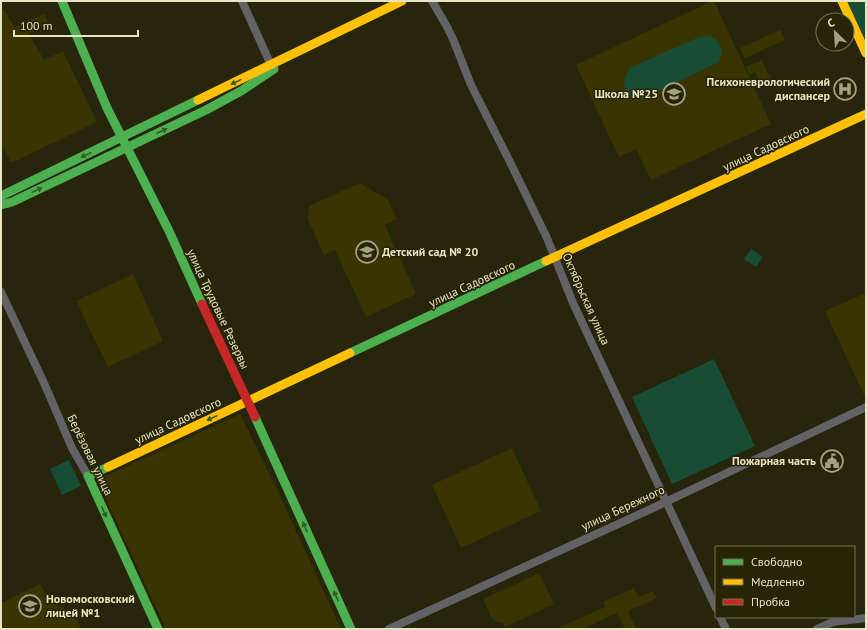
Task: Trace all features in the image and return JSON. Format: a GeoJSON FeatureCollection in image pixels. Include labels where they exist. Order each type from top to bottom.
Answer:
{"type":"FeatureCollection","features":[{"type":"Feature","properties":{"kind":"street","name":"улица Трудовые Резервы"},"geometry":{"type":"LineString","coordinates":[[62,1],[107,108],[169,231],[351,629]]}},
{"type":"Feature","properties":{"kind":"street"},"geometry":{"type":"LineString","coordinates":[[242,1],[271,65]]}},
{"type":"Feature","properties":{"kind":"street"},"geometry":{"type":"LineString","coordinates":[[1,196],[402,1]]}},
{"type":"Feature","properties":{"kind":"street","name":"Октябрьская улица"},"geometry":{"type":"LineString","coordinates":[[432,1],[453,39],[471,84],[547,238],[573,303],[715,606]]}},
{"type":"Feature","properties":{"kind":"street"},"geometry":{"type":"LineString","coordinates":[[842,1],[866,53]]}},
{"type":"Feature","properties":{"kind":"street"},"geometry":{"type":"LineString","coordinates":[[1,205],[12,202],[222,102],[257,81],[307,47]]}},
{"type":"Feature","properties":{"kind":"street","name":"улица Садовского"},"geometry":{"type":"LineString","coordinates":[[88,476],[866,114]]}},
{"type":"Feature","properties":{"kind":"street","name":"Берёзовая улица"},"geometry":{"type":"LineString","coordinates":[[1,292],[44,383],[69,442],[88,476],[158,629]]}},
{"type":"Feature","properties":{"kind":"street","name":"улица Бережного"},"geometry":{"type":"LineString","coordinates":[[389,629],[866,407]]}},
{"type":"Feature","properties":{"kind":"street"},"geometry":{"type":"LineString","coordinates":[[720,618],[726,629]]}},
{"type":"Feature","properties":{"kind":"street"},"geometry":{"type":"LineString","coordinates":[[817,629],[833,622],[866,618]]}},
{"type":"Feature","properties":{"kind":"shaded area","name":"Школа №25"},"geometry":{"type":"Polygon","coordinates":[[[714,1],[771,124],[651,180],[636,149],[619,157],[576,65],[714,1]]]}},
{"type":"Feature","properties":{"kind":"shaded area"},"geometry":{"type":"Polygon","coordinates":[[[1,6],[15,27],[44,14],[48,22],[29,34],[44,60],[63,51],[97,122],[11,163],[1,143],[1,6]]]}},
{"type":"Feature","properties":{"kind":"shaded area"},"geometry":{"type":"Polygon","coordinates":[[[780,30],[785,40],[745,58],[740,48],[780,30]]]}},
{"type":"Feature","properties":{"kind":"shaded area"},"geometry":{"type":"Polygon","coordinates":[[[762,60],[771,80],[761,85],[755,72],[749,74],[746,67],[762,60]]]}},
{"type":"Feature","properties":{"kind":"shaded area","name":"Детский сад № 20"},"geometry":{"type":"Polygon","coordinates":[[[360,183],[388,200],[397,219],[385,225],[416,294],[366,317],[335,250],[324,255],[308,220],[309,206],[360,183]]]}},
{"type":"Feature","properties":{"kind":"shaded area"},"geometry":{"type":"Polygon","coordinates":[[[133,274],[163,341],[108,367],[76,301],[133,274]]]}},
{"type":"Feature","properties":{"kind":"shaded area"},"geometry":{"type":"Polygon","coordinates":[[[866,293],[866,394],[864,395],[825,311],[866,293]]]}},
{"type":"Feature","properties":{"kind":"shaded area"},"geometry":{"type":"Polygon","coordinates":[[[240,414],[276,487],[341,629],[166,629],[97,480],[240,414]]]}},
{"type":"Feature","properties":{"kind":"shaded area"},"geometry":{"type":"Polygon","coordinates":[[[512,448],[541,511],[461,548],[432,485],[512,448]]]}},
{"type":"Feature","properties":{"kind":"shaded area"},"geometry":{"type":"Polygon","coordinates":[[[539,573],[554,604],[505,627],[503,622],[492,619],[483,599],[539,573]]]}},
{"type":"Feature","properties":{"kind":"shaded area","name":"Новомосковский лицей №1"},"geometry":{"type":"Polygon","coordinates":[[[40,584],[52,604],[64,608],[74,614],[81,629],[1,629],[1,603],[40,584]]]}},
{"type":"Feature","properties":{"kind":"shaded area"},"geometry":{"type":"Polygon","coordinates":[[[634,588],[638,597],[653,591],[657,598],[628,611],[636,629],[625,629],[617,613],[582,629],[556,629],[605,607],[603,602],[634,588]]]}},
{"type":"Feature","properties":{"kind":"green space"},"geometry":{"type":"Polygon","coordinates":[[[847,1],[866,1],[866,41],[855,18],[855,12],[852,12],[847,1]]]}},
{"type":"Feature","properties":{"kind":"green space"},"geometry":{"type":"Polygon","coordinates":[[[710,36],[717,41],[721,47],[722,50],[719,62],[642,99],[633,97],[627,92],[624,85],[625,77],[630,68],[699,37],[710,36]]]}},
{"type":"Feature","properties":{"kind":"green space"},"geometry":{"type":"Polygon","coordinates":[[[751,249],[763,257],[756,267],[744,259],[751,249]]]}},
{"type":"Feature","properties":{"kind":"green space"},"geometry":{"type":"Polygon","coordinates":[[[714,359],[755,446],[672,484],[632,397],[714,359]]]}},
{"type":"Feature","properties":{"kind":"green space"},"geometry":{"type":"Polygon","coordinates":[[[69,460],[81,486],[62,495],[50,469],[69,460]]]}},
{"type":"Feature","properties":{"kind":"traffic: fast"},"geometry":{"type":"LineString","coordinates":[[62,1],[107,108],[169,231],[202,304]]}},
{"type":"Feature","properties":{"kind":"traffic: fast"},"geometry":{"type":"LineString","coordinates":[[1,205],[12,202],[206,110],[241,91],[274,69]]}},
{"type":"Feature","properties":{"kind":"traffic: fast"},"geometry":{"type":"LineString","coordinates":[[1,196],[198,100]]}},
{"type":"Feature","properties":{"kind":"traffic: fast"},"geometry":{"type":"LineString","coordinates":[[350,353],[546,261]]}},
{"type":"Feature","properties":{"kind":"traffic: fast"},"geometry":{"type":"LineString","coordinates":[[255,417],[351,629]]}},
{"type":"Feature","properties":{"kind":"traffic: fast"},"geometry":{"type":"LineString","coordinates":[[108,467],[88,476],[158,629]]}},
{"type":"Feature","properties":{"kind":"traffic: slow"},"geometry":{"type":"LineString","coordinates":[[198,100],[402,1]]}},
{"type":"Feature","properties":{"kind":"traffic: slow"},"geometry":{"type":"LineString","coordinates":[[842,1],[866,53]]}},
{"type":"Feature","properties":{"kind":"traffic: slow"},"geometry":{"type":"LineString","coordinates":[[546,261],[866,114]]}},
{"type":"Feature","properties":{"kind":"traffic: slow"},"geometry":{"type":"LineString","coordinates":[[108,467],[350,353]]}},
{"type":"Feature","properties":{"kind":"traffic: jam"},"geometry":{"type":"LineString","coordinates":[[202,304],[255,417]]}},
{"type":"Feature","properties":{"kind":"place","name":"Психоневрологический диспансер"},"geometry":{"type":"Point","coordinates":[845,89]}},
{"type":"Feature","properties":{"kind":"place","name":"Школа №25"},"geometry":{"type":"Point","coordinates":[674,94]}},
{"type":"Feature","properties":{"kind":"place","name":"Детский сад № 20"},"geometry":{"type":"Point","coordinates":[367,252]}},
{"type":"Feature","properties":{"kind":"place","name":"Пожарная часть"},"geometry":{"type":"Point","coordinates":[832,461]}},
{"type":"Feature","properties":{"kind":"place","name":"Новомосковский лицей №1"},"geometry":{"type":"Point","coordinates":[30,606]}}]}
